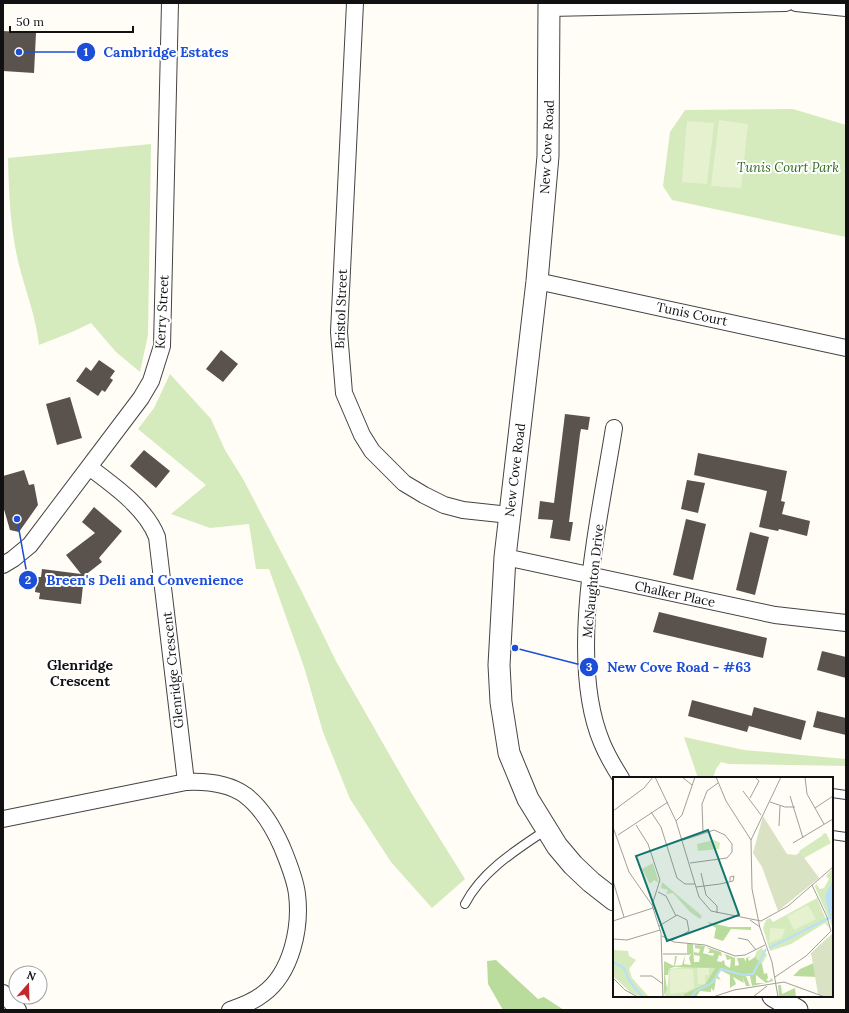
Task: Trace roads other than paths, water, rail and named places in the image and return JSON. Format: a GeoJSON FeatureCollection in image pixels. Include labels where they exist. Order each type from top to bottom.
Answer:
{"type":"FeatureCollection","features":[{"type":"Feature","properties":{"kind":"street","name":"Kerry Street"},"geometry":{"type":"LineString","coordinates":[[3,565],[30,545],[142,398],[156,370],[162,346],[170,3]]}},
{"type":"Feature","properties":{"kind":"street","name":"Bristol Street"},"geometry":{"type":"LineString","coordinates":[[355,3],[339,332],[344,393],[362,435],[372,451],[404,483],[424,496],[444,505],[463,510],[510,515]]}},
{"type":"Feature","properties":{"kind":"street"},"geometry":{"type":"LineString","coordinates":[[549,5],[786,3]]}},
{"type":"Feature","properties":{"kind":"street"},"geometry":{"type":"LineString","coordinates":[[796,3],[846,8]]}},
{"type":"Feature","properties":{"kind":"street","name":"New Cove Road"},"geometry":{"type":"LineString","coordinates":[[549,5],[548,156],[537,281],[505,557],[499,664],[505,732],[509,754],[528,799],[546,830],[573,865],[591,882],[613,899]]}},
{"type":"Feature","properties":{"kind":"street","name":"Tunis Court"},"geometry":{"type":"LineString","coordinates":[[537,281],[846,348]]}},
{"type":"Feature","properties":{"kind":"street","name":"McNaughton Drive"},"geometry":{"type":"LineString","coordinates":[[614,428],[591,575],[587,636],[587,674],[592,707],[602,742],[620,777]]}},
{"type":"Feature","properties":{"kind":"street","name":"Glenridge Crescent"},"geometry":{"type":"LineString","coordinates":[[89,467],[134,506],[153,528],[157,537],[186,782]]}},
{"type":"Feature","properties":{"kind":"street","name":"Chalker Place"},"geometry":{"type":"LineString","coordinates":[[505,557],[775,615],[846,623]]}},
{"type":"Feature","properties":{"kind":"street"},"geometry":{"type":"LineString","coordinates":[[3,819],[186,782],[204,781],[223,786],[245,795],[262,814],[277,836],[287,860],[296,892],[296,927],[292,948],[284,968],[276,980],[264,993],[249,1003],[230,1010]]}},
{"type":"Feature","properties":{"kind":"street"},"geometry":{"type":"LineString","coordinates":[[3,993],[18,1010]]}},
{"type":"Feature","properties":{"kind":"street"},"geometry":{"type":"LineString","coordinates":[[775,997],[797,1010]]}},
{"type":"Feature","properties":{"kind":"lane"},"geometry":{"type":"LineString","coordinates":[[833,793],[846,795]]}},
{"type":"Feature","properties":{"kind":"lane"},"geometry":{"type":"LineString","coordinates":[[465,904],[476,886],[488,873],[546,830]]}},
{"type":"Feature","properties":{"kind":"lane"},"geometry":{"type":"LineString","coordinates":[[833,835],[846,837]]}},
{"type":"Feature","properties":{"kind":"place","name":"Cambridge Estates"},"geometry":{"type":"Point","coordinates":[19,52]}},
{"type":"Feature","properties":{"kind":"place","name":"Breen's Deli and Convenience"},"geometry":{"type":"Point","coordinates":[17,519]}},
{"type":"Feature","properties":{"kind":"place","name":"New Cove Road - #63"},"geometry":{"type":"Point","coordinates":[515,648]}},
{"type":"Feature","properties":{"kind":"district","name":"Glenridge Crescent"},"geometry":{"type":"Point","coordinates":[80,674]}},
{"type":"Feature","properties":{"kind":"park label","name":"Tunis Court Park"},"geometry":{"type":"Point","coordinates":[788,167]}}]}
